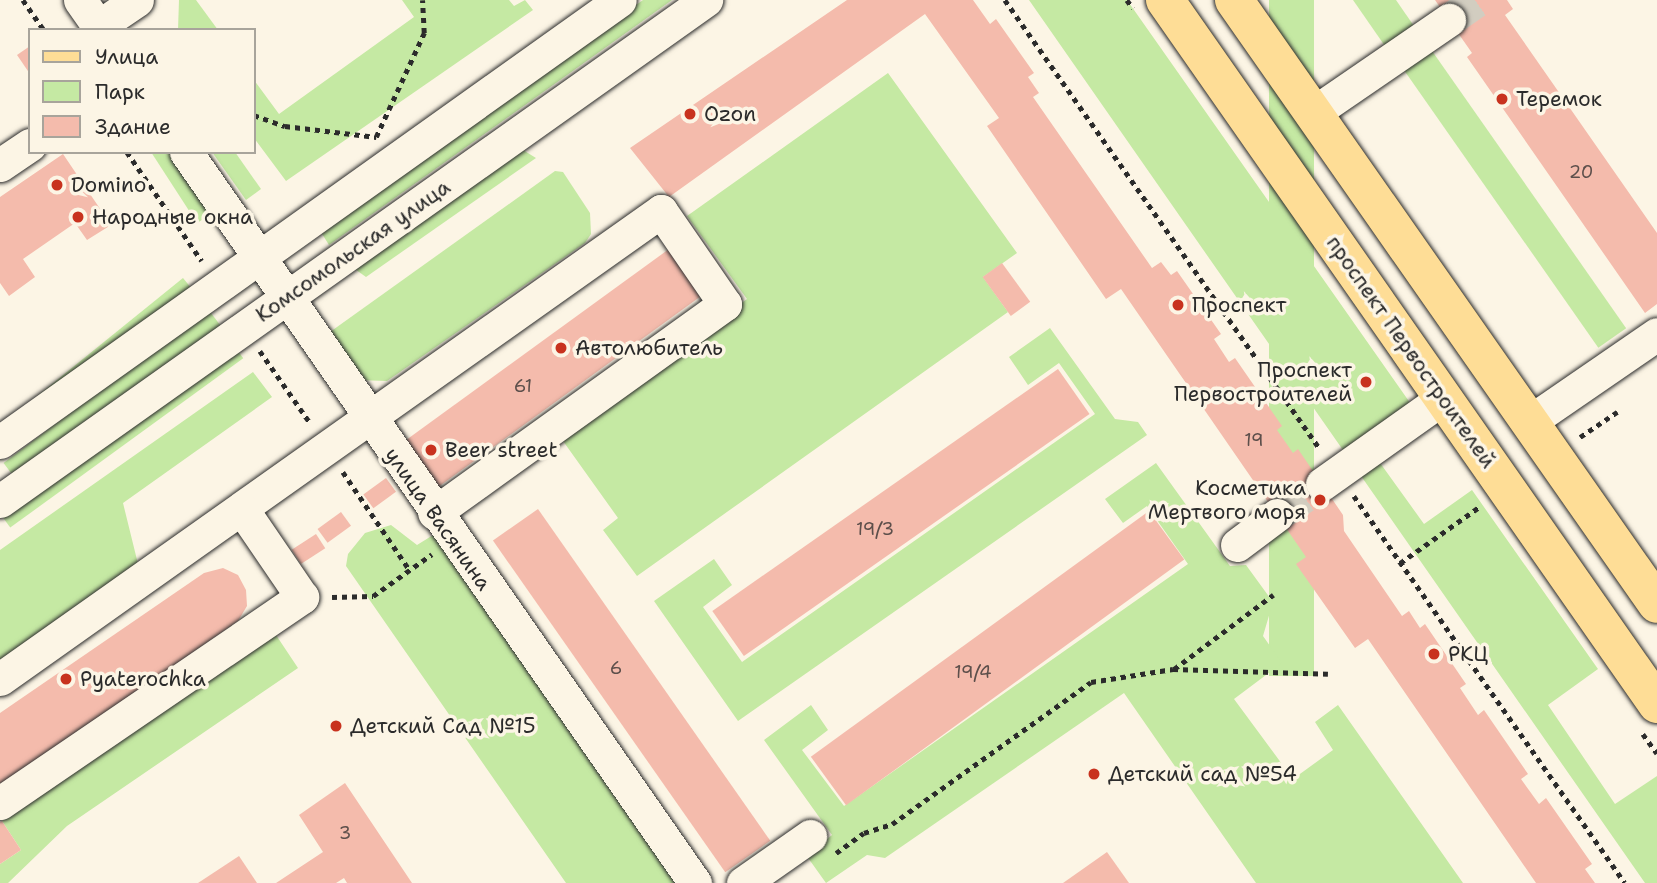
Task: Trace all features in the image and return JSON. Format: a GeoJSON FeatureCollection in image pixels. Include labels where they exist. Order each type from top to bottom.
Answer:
{"type":"FeatureCollection","features":[{"type":"Feature","properties":{"kind":"main road","name":"проспект Первостроителей"},"geometry":{"type":"LineString","coordinates":[[1164,0],[1657,704]]}},
{"type":"Feature","properties":{"kind":"main road"},"geometry":{"type":"LineString","coordinates":[[1234,0],[1657,604]]}},
{"type":"Feature","properties":{"kind":"main road"},"geometry":{"type":"LineString","coordinates":[[1266,145],[1313,113]]}},
{"type":"Feature","properties":{"kind":"main road"},"geometry":{"type":"LineString","coordinates":[[1443,398],[1490,366]]}},
{"type":"Feature","properties":{"kind":"main road"},"geometry":{"type":"LineString","coordinates":[[1482,454],[1529,422]]}},
{"type":"Feature","properties":{"kind":"street"},"geometry":{"type":"LineString","coordinates":[[93,19],[137,0]]}},
{"type":"Feature","properties":{"kind":"street"},"geometry":{"type":"LineString","coordinates":[[0,442],[620,0]]}},
{"type":"Feature","properties":{"kind":"street","name":"Комсомольская улица"},"geometry":{"type":"LineString","coordinates":[[0,501],[706,0]]}},
{"type":"Feature","properties":{"kind":"street"},"geometry":{"type":"LineString","coordinates":[[1313,113],[1448,20]]}},
{"type":"Feature","properties":{"kind":"street"},"geometry":{"type":"LineString","coordinates":[[0,165],[28,146]]}},
{"type":"Feature","properties":{"kind":"street","name":"улица Васянина"},"geometry":{"type":"LineString","coordinates":[[187,154],[284,300],[695,883]]}},
{"type":"Feature","properties":{"kind":"street"},"geometry":{"type":"LineString","coordinates":[[0,679],[661,211],[725,304],[434,513]]}},
{"type":"Feature","properties":{"kind":"street"},"geometry":{"type":"LineString","coordinates":[[1529,422],[1657,334]]}},
{"type":"Feature","properties":{"kind":"street"},"geometry":{"type":"LineString","coordinates":[[1330,479],[1443,398]]}},
{"type":"Feature","properties":{"kind":"street"},"geometry":{"type":"LineString","coordinates":[[0,803],[302,597],[242,509]]}},
{"type":"Feature","properties":{"kind":"street"},"geometry":{"type":"LineString","coordinates":[[1237,545],[1277,515]]}},
{"type":"Feature","properties":{"kind":"street"},"geometry":{"type":"LineString","coordinates":[[743,883],[816,849]]}},
{"type":"Feature","properties":{"kind":"path"},"geometry":{"type":"LineString","coordinates":[[23,0],[43,28]]}},
{"type":"Feature","properties":{"kind":"path"},"geometry":{"type":"LineString","coordinates":[[256,116],[285,126],[376,137],[424,33],[422,0]]}},
{"type":"Feature","properties":{"kind":"path"},"geometry":{"type":"LineString","coordinates":[[1005,0],[1330,479],[1400,563],[1626,883]]}},
{"type":"Feature","properties":{"kind":"path"},"geometry":{"type":"LineString","coordinates":[[128,154],[200,260]]}},
{"type":"Feature","properties":{"kind":"path"},"geometry":{"type":"LineString","coordinates":[[1577,439],[1617,412]]}},
{"type":"Feature","properties":{"kind":"path"},"geometry":{"type":"LineString","coordinates":[[1400,563],[1483,505]]}},
{"type":"Feature","properties":{"kind":"path"},"geometry":{"type":"LineString","coordinates":[[302,597],[373,596],[453,540]]}},
{"type":"Feature","properties":{"kind":"path"},"geometry":{"type":"LineString","coordinates":[[1173,669],[1273,596]]}},
{"type":"Feature","properties":{"kind":"path"},"geometry":{"type":"LineString","coordinates":[[816,849],[892,824],[1091,682],[1173,669],[1328,674]]}},
{"type":"Feature","properties":{"kind":"green space"},"geometry":{"type":"Polygon","coordinates":[[[179,0],[196,0],[217,28],[178,28],[179,0]]]}},
{"type":"Feature","properties":{"kind":"green space"},"geometry":{"type":"Polygon","coordinates":[[[402,0],[509,0],[514,6],[525,0],[533,10],[286,181],[256,141],[256,83],[279,114],[414,17],[402,0]]]}},
{"type":"Feature","properties":{"kind":"green space"},"geometry":{"type":"Polygon","coordinates":[[[643,0],[672,0],[329,245],[319,229],[643,0]]]}},
{"type":"Feature","properties":{"kind":"green space"},"geometry":{"type":"Polygon","coordinates":[[[1029,0],[1127,0],[1413,407],[1365,442],[1424,524],[1472,490],[1598,669],[1548,705],[1615,804],[1657,776],[1657,883],[1645,883],[1029,0]]]}},
{"type":"Feature","properties":{"kind":"green space"},"geometry":{"type":"Polygon","coordinates":[[[1269,0],[1314,0],[1314,676],[1269,676],[1269,0]]]}},
{"type":"Feature","properties":{"kind":"green space"},"geometry":{"type":"Polygon","coordinates":[[[1353,0],[1396,0],[1416,29],[1387,49],[1353,0]]]}},
{"type":"Feature","properties":{"kind":"green space"},"geometry":{"type":"Polygon","coordinates":[[[1430,48],[1626,328],[1598,348],[1402,68],[1430,48]]]}},
{"type":"Feature","properties":{"kind":"green space"},"geometry":{"type":"Polygon","coordinates":[[[888,73],[1017,253],[983,277],[1008,312],[637,576],[603,530],[618,518],[558,434],[747,299],[687,216],[888,73]]]}},
{"type":"Feature","properties":{"kind":"green space"},"geometry":{"type":"Polygon","coordinates":[[[523,150],[536,158],[366,277],[352,267],[523,150]]]}},
{"type":"Feature","properties":{"kind":"green space"},"geometry":{"type":"Polygon","coordinates":[[[152,154],[169,154],[210,215],[197,223],[152,154]]]}},
{"type":"Feature","properties":{"kind":"green space"},"geometry":{"type":"Polygon","coordinates":[[[213,154],[236,154],[261,189],[246,200],[213,154]]]}},
{"type":"Feature","properties":{"kind":"green space"},"geometry":{"type":"Polygon","coordinates":[[[555,171],[563,172],[590,213],[591,234],[585,243],[387,381],[357,380],[323,337],[555,171]]]}},
{"type":"Feature","properties":{"kind":"green space"},"geometry":{"type":"Polygon","coordinates":[[[183,278],[195,293],[20,434],[8,420],[183,278]]]}},
{"type":"Feature","properties":{"kind":"green space"},"geometry":{"type":"Polygon","coordinates":[[[208,309],[221,326],[16,480],[4,463],[208,309]]]}},
{"type":"Feature","properties":{"kind":"green space"},"geometry":{"type":"Polygon","coordinates":[[[1050,328],[1115,419],[1138,422],[1147,435],[738,721],[654,601],[714,559],[732,585],[703,607],[742,662],[1095,414],[1059,363],[1028,385],[1009,357],[1050,328]]]}},
{"type":"Feature","properties":{"kind":"green space"},"geometry":{"type":"Polygon","coordinates":[[[235,347],[243,358],[10,528],[2,516],[235,347]]]}},
{"type":"Feature","properties":{"kind":"green space"},"geometry":{"type":"Polygon","coordinates":[[[253,372],[272,397],[123,503],[139,568],[0,665],[0,550],[253,372]]]}},
{"type":"Feature","properties":{"kind":"green space"},"geometry":{"type":"Polygon","coordinates":[[[1156,463],[1230,566],[1246,565],[1273,602],[1263,636],[1282,663],[1234,699],[1293,779],[1333,750],[1315,722],[1338,705],[1463,883],[1256,883],[1124,693],[885,858],[867,855],[826,883],[806,855],[832,835],[764,740],[811,705],[828,730],[802,750],[844,806],[1188,564],[1147,506],[1123,523],[1105,499],[1156,463]]]}},
{"type":"Feature","properties":{"kind":"green space"},"geometry":{"type":"Polygon","coordinates":[[[391,525],[417,545],[438,532],[687,883],[566,883],[346,566],[348,554],[365,533],[391,525]]]}},
{"type":"Feature","properties":{"kind":"green space"},"geometry":{"type":"Polygon","coordinates":[[[276,635],[298,668],[67,826],[8,883],[0,883],[0,864],[21,850],[2,821],[276,635]]]}},
{"type":"Feature","properties":{"kind":"building"},"geometry":{"type":"Polygon","coordinates":[[[847,0],[973,0],[990,24],[996,19],[1034,73],[1028,77],[1039,93],[1033,97],[1152,268],[1161,262],[1171,275],[1177,271],[1221,334],[1214,339],[1229,362],[1235,358],[1282,426],[1277,430],[1293,453],[1298,449],[1343,515],[1344,531],[1402,616],[1409,611],[1420,628],[1425,624],[1466,684],[1460,688],[1478,715],[1484,710],[1528,774],[1521,779],[1539,804],[1546,798],[1592,864],[1585,869],[1595,883],[1536,883],[1368,639],[1355,648],[1296,564],[1306,557],[1121,289],[1106,299],[987,126],[999,118],[925,14],[669,197],[630,148],[847,0]]]}},
{"type":"Feature","properties":{"kind":"building"},"geometry":{"type":"Polygon","coordinates":[[[1435,0],[1507,0],[1513,9],[1505,15],[1657,233],[1657,304],[1645,313],[1467,57],[1472,53],[1435,0]]]}},
{"type":"Feature","properties":{"kind":"building"},"geometry":{"type":"Polygon","coordinates":[[[28,47],[28,71],[17,55],[28,47]]]}},
{"type":"Feature","properties":{"kind":"building"},"geometry":{"type":"Polygon","coordinates":[[[63,154],[111,225],[87,240],[75,223],[23,259],[35,277],[9,296],[0,283],[0,197],[63,154]]]}},
{"type":"Feature","properties":{"kind":"building"},"geometry":{"type":"Polygon","coordinates":[[[669,249],[703,295],[433,491],[400,445],[669,249]]]}},
{"type":"Feature","properties":{"kind":"building"},"geometry":{"type":"Polygon","coordinates":[[[1002,263],[1030,302],[1011,316],[983,277],[1002,263]]]}},
{"type":"Feature","properties":{"kind":"building"},"geometry":{"type":"Polygon","coordinates":[[[1058,369],[1090,414],[744,656],[712,611],[1058,369]]]}},
{"type":"Feature","properties":{"kind":"building"},"geometry":{"type":"Polygon","coordinates":[[[386,478],[396,492],[373,508],[363,494],[386,478]]]}},
{"type":"Feature","properties":{"kind":"building"},"geometry":{"type":"Polygon","coordinates":[[[538,509],[770,841],[725,872],[493,541],[538,509]]]}},
{"type":"Feature","properties":{"kind":"building"},"geometry":{"type":"Polygon","coordinates":[[[1149,511],[1184,560],[846,805],[811,757],[1149,511]]]}},
{"type":"Feature","properties":{"kind":"building"},"geometry":{"type":"Polygon","coordinates":[[[341,512],[351,526],[328,543],[318,529],[341,512]]]}},
{"type":"Feature","properties":{"kind":"building"},"geometry":{"type":"Polygon","coordinates":[[[316,534],[325,548],[301,564],[292,550],[316,534]]]}},
{"type":"Feature","properties":{"kind":"building"},"geometry":{"type":"Polygon","coordinates":[[[223,568],[238,575],[246,590],[247,606],[238,621],[0,786],[0,713],[204,573],[223,568]]]}},
{"type":"Feature","properties":{"kind":"building"},"geometry":{"type":"Polygon","coordinates":[[[345,783],[412,883],[347,883],[344,878],[336,883],[276,883],[323,852],[299,815],[345,783]]]}},
{"type":"Feature","properties":{"kind":"building"},"geometry":{"type":"Polygon","coordinates":[[[2,821],[21,850],[0,864],[0,822],[2,821]]]}},
{"type":"Feature","properties":{"kind":"building"},"geometry":{"type":"Polygon","coordinates":[[[1107,852],[1129,883],[1063,883],[1107,852]]]}},
{"type":"Feature","properties":{"kind":"building"},"geometry":{"type":"Polygon","coordinates":[[[239,856],[257,883],[198,883],[239,856]]]}},
{"type":"Feature","properties":{"kind":"tunnel"},"geometry":{"type":"LineString","coordinates":[[1449,20],[1478,0]]}},
{"type":"Feature","properties":{"kind":"tunnel"},"geometry":{"type":"LineString","coordinates":[[1277,515],[1322,484]]}},
{"type":"Feature","properties":{"kind":"place","name":"Теремок"},"geometry":{"type":"Point","coordinates":[1502,99]}},
{"type":"Feature","properties":{"kind":"place","name":"Ozon"},"geometry":{"type":"Point","coordinates":[690,114]}},
{"type":"Feature","properties":{"kind":"place","name":"Domino"},"geometry":{"type":"Point","coordinates":[57,185]}},
{"type":"Feature","properties":{"kind":"place","name":"Народные окна"},"geometry":{"type":"Point","coordinates":[78,217]}},
{"type":"Feature","properties":{"kind":"place","name":"Проспект"},"geometry":{"type":"Point","coordinates":[1178,305]}},
{"type":"Feature","properties":{"kind":"place","name":"Автолюбитель"},"geometry":{"type":"Point","coordinates":[561,348]}},
{"type":"Feature","properties":{"kind":"place","name":"Проспект Первостроителей"},"geometry":{"type":"Point","coordinates":[1366,382]}},
{"type":"Feature","properties":{"kind":"place","name":"Beer street"},"geometry":{"type":"Point","coordinates":[431,450]}},
{"type":"Feature","properties":{"kind":"place","name":"Косметика Мертвого моря"},"geometry":{"type":"Point","coordinates":[1320,500]}},
{"type":"Feature","properties":{"kind":"place","name":"РКЦ"},"geometry":{"type":"Point","coordinates":[1434,654]}},
{"type":"Feature","properties":{"kind":"place","name":"Pyaterochka"},"geometry":{"type":"Point","coordinates":[66,679]}},
{"type":"Feature","properties":{"kind":"place","name":"Детский Сад №15"},"geometry":{"type":"Point","coordinates":[336,726]}},
{"type":"Feature","properties":{"kind":"place","name":"Детский сад №54"},"geometry":{"type":"Point","coordinates":[1094,774]}}]}
